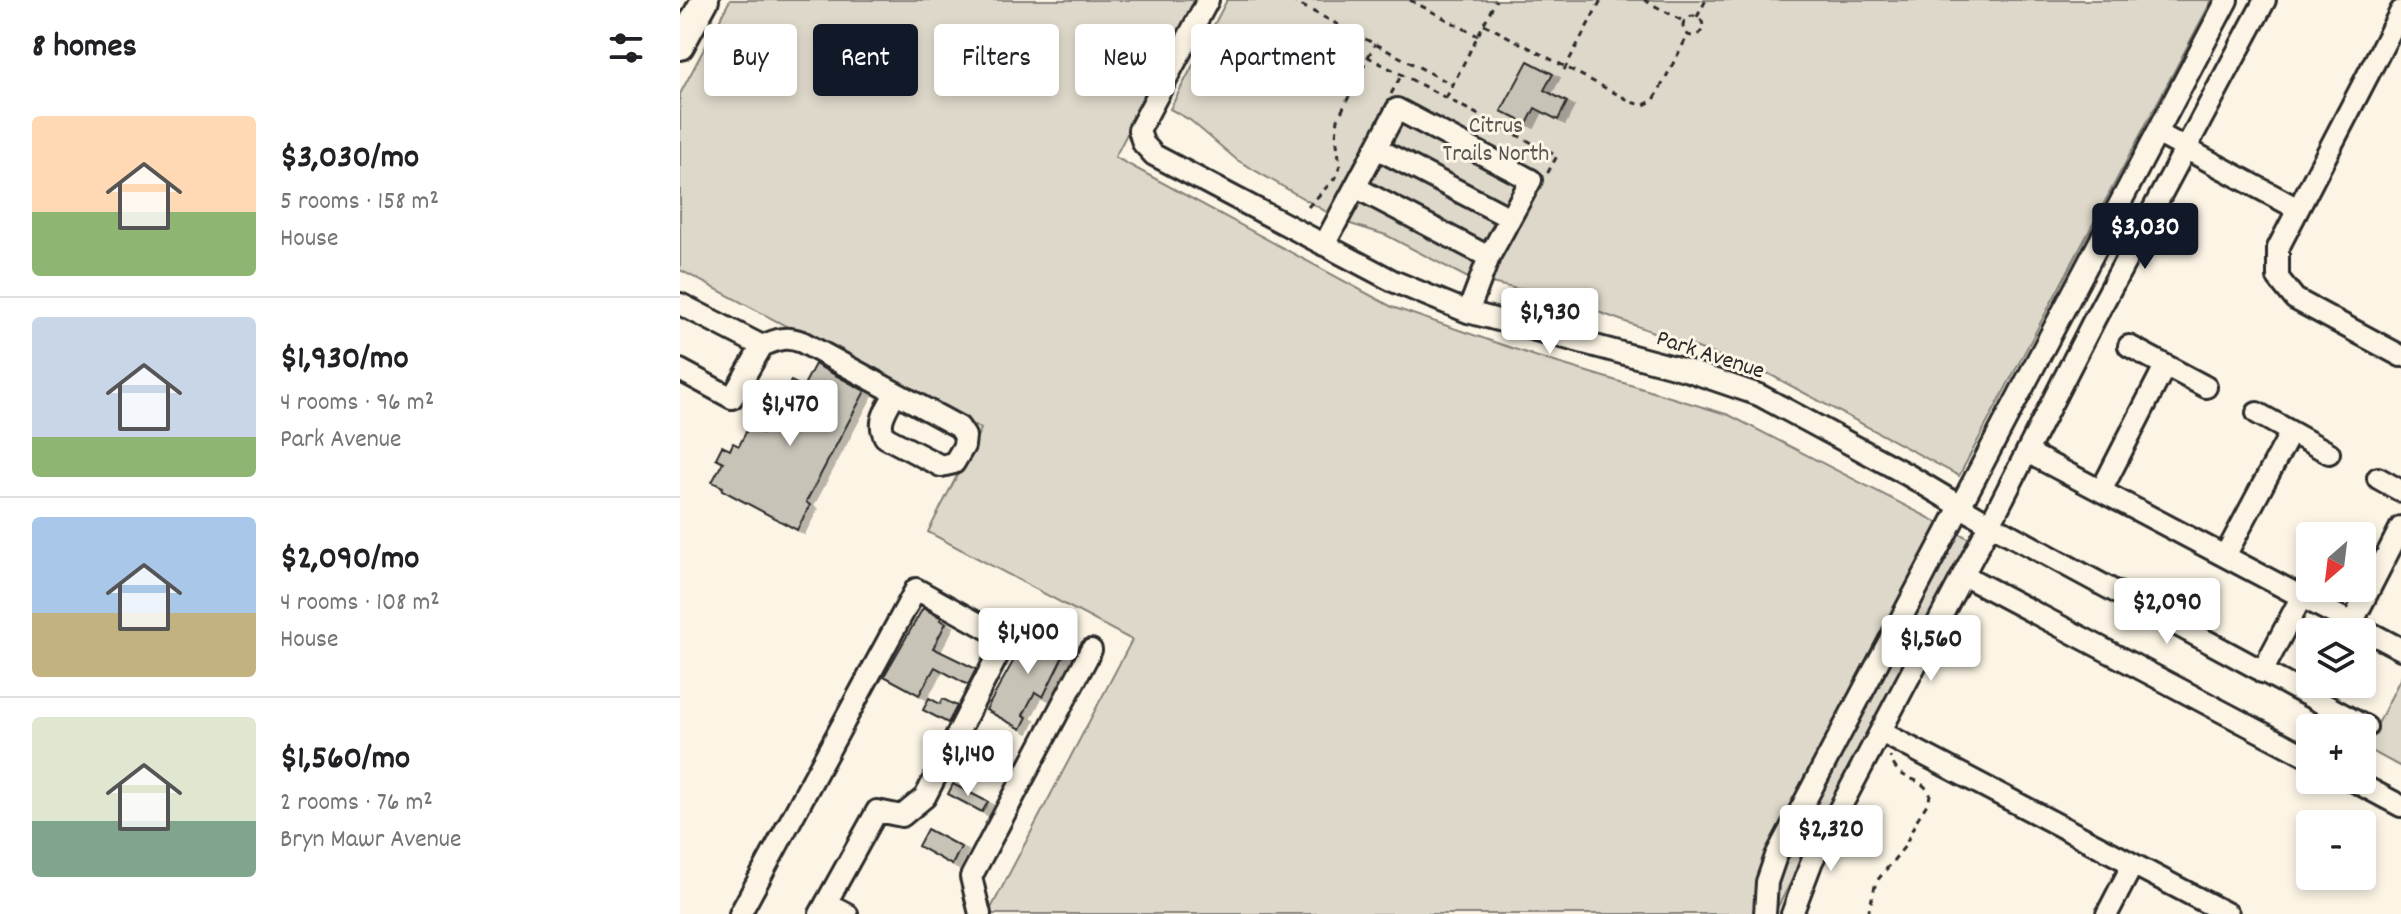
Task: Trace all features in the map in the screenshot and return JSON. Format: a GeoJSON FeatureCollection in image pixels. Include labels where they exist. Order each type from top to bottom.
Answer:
{"type":"FeatureCollection","features":[{"type":"Feature","properties":{"kind":"main road"},"geometry":{"type":"LineString","coordinates":[[680,46],[705,0]]}},
{"type":"Feature","properties":{"kind":"street","name":"Park Avenue"},"geometry":{"type":"LineString","coordinates":[[1208,0],[1139,130],[1143,143],[1154,155],[1393,281],[1468,312],[1689,371],[1759,395],[2341,714]]}},
{"type":"Feature","properties":{"kind":"street"},"geometry":{"type":"LineString","coordinates":[[1765,914],[1767,882],[1776,856],[2227,0]]}},
{"type":"Feature","properties":{"kind":"street"},"geometry":{"type":"LineString","coordinates":[[1792,914],[1812,861],[2265,0]]}},
{"type":"Feature","properties":{"kind":"street"},"geometry":{"type":"LineString","coordinates":[[2401,11],[2278,248],[2278,278],[2295,299],[2401,356]]}},
{"type":"Feature","properties":{"kind":"street"},"geometry":{"type":"LineString","coordinates":[[1324,245],[1397,109],[1531,180],[1489,257],[1468,312]]}},
{"type":"Feature","properties":{"kind":"street"},"geometry":{"type":"LineString","coordinates":[[2157,133],[2298,209]]}},
{"type":"Feature","properties":{"kind":"street"},"geometry":{"type":"LineString","coordinates":[[1376,148],[1510,218]]}},
{"type":"Feature","properties":{"kind":"street"},"geometry":{"type":"LineString","coordinates":[[1355,187],[1489,257]]}},
{"type":"Feature","properties":{"kind":"street"},"geometry":{"type":"LineString","coordinates":[[680,304],[762,346]]}},
{"type":"Feature","properties":{"kind":"street"},"geometry":{"type":"LineString","coordinates":[[680,370],[732,398],[762,346],[790,338],[895,393]]}},
{"type":"Feature","properties":{"kind":"street"},"geometry":{"type":"LineString","coordinates":[[2129,346],[2206,387]]}},
{"type":"Feature","properties":{"kind":"street"},"geometry":{"type":"LineString","coordinates":[[2101,491],[2165,366]]}},
{"type":"Feature","properties":{"kind":"street"},"geometry":{"type":"LineString","coordinates":[[2257,413],[2329,453]]}},
{"type":"Feature","properties":{"kind":"street"},"geometry":{"type":"LineString","coordinates":[[2225,556],[2291,432]]}},
{"type":"Feature","properties":{"kind":"street"},"geometry":{"type":"LineString","coordinates":[[2027,452],[2296,593]]}},
{"type":"Feature","properties":{"kind":"street"},"geometry":{"type":"LineString","coordinates":[[2378,478],[2401,491]]}},
{"type":"Feature","properties":{"kind":"street"},"geometry":{"type":"LineString","coordinates":[[2355,618],[2401,527]]}},
{"type":"Feature","properties":{"kind":"street"},"geometry":{"type":"LineString","coordinates":[[1963,575],[2296,751]]}},
{"type":"Feature","properties":{"kind":"street"},"geometry":{"type":"LineString","coordinates":[[740,914],[916,589],[1006,639],[925,797],[902,816],[877,811],[823,908],[847,914]]}},
{"type":"Feature","properties":{"kind":"street"},"geometry":{"type":"LineString","coordinates":[[2262,672],[2299,602]]}},
{"type":"Feature","properties":{"kind":"street"},"geometry":{"type":"LineString","coordinates":[[2313,602],[2343,618]]}},
{"type":"Feature","properties":{"kind":"street"},"geometry":{"type":"LineString","coordinates":[[2376,636],[2401,649]]}},
{"type":"Feature","properties":{"kind":"street"},"geometry":{"type":"LineString","coordinates":[[980,914],[971,877],[1091,650]]}},
{"type":"Feature","properties":{"kind":"street"},"geometry":{"type":"LineString","coordinates":[[1881,732],[2228,914]]}},
{"type":"Feature","properties":{"kind":"street"},"geometry":{"type":"LineString","coordinates":[[2376,793],[2401,806]]}},
{"type":"Feature","properties":{"kind":"street"},"geometry":{"type":"LineString","coordinates":[[2107,914],[2133,864]]}},
{"type":"Feature","properties":{"kind":"path"},"geometry":{"type":"LineString","coordinates":[[1291,0],[1453,85]]}},
{"type":"Feature","properties":{"kind":"path"},"geometry":{"type":"LineString","coordinates":[[1410,0],[1478,36]]}},
{"type":"Feature","properties":{"kind":"path"},"geometry":{"type":"LineString","coordinates":[[1368,57],[1446,98],[1496,0]]}},
{"type":"Feature","properties":{"kind":"path"},"geometry":{"type":"LineString","coordinates":[[1565,68],[1601,0]]}},
{"type":"Feature","properties":{"kind":"path"},"geometry":{"type":"LineString","coordinates":[[1644,0],[1683,21]]}},
{"type":"Feature","properties":{"kind":"path"},"geometry":{"type":"LineString","coordinates":[[1697,17],[1706,0]]}},
{"type":"Feature","properties":{"kind":"path"},"geometry":{"type":"LineString","coordinates":[[1688,17],[1697,17],[1702,21],[1702,31],[1697,35],[1688,35],[1682,27],[1683,21],[1688,17]]}},
{"type":"Feature","properties":{"kind":"path"},"geometry":{"type":"LineString","coordinates":[[1484,24],[1634,103],[1644,105],[1654,100],[1688,35]]}},
{"type":"Feature","properties":{"kind":"path"},"geometry":{"type":"LineString","coordinates":[[1308,207],[1337,176],[1340,165],[1336,136],[1338,119],[1375,44]]}},
{"type":"Feature","properties":{"kind":"path"},"geometry":{"type":"LineString","coordinates":[[1868,914],[1876,882],[1905,846],[1930,794],[1922,783],[1902,776],[1894,767],[1889,752]]}},
{"type":"Feature","properties":{"kind":"green space"},"geometry":{"type":"Polygon","coordinates":[[[730,0],[1196,0],[1175,41],[1175,24],[1075,24],[1075,96],[1146,96],[1115,157],[1392,307],[1538,357],[1729,415],[1972,540],[1774,914],[988,914],[1132,640],[928,532],[981,429],[680,270],[680,94],[704,49],[704,96],[797,96],[797,24],[717,24],[730,0]]]}},
{"type":"Feature","properties":{"kind":"green space","name":"Citrus Trails North"},"geometry":{"type":"Polygon","coordinates":[[[1227,0],[2212,0],[1959,476],[1769,374],[1568,301],[1466,277],[1386,235],[1344,222],[1237,160],[1190,120],[1170,109],[1191,69],[1191,96],[1364,96],[1364,24],[1214,24],[1227,0]]]}},
{"type":"Feature","properties":{"kind":"green space"},"geometry":{"type":"Polygon","coordinates":[[[2401,677],[2401,767],[2376,753],[2376,728],[2401,677]]]}},
{"type":"Feature","properties":{"kind":"building"},"geometry":{"type":"Polygon","coordinates":[[[1528,61],[1553,74],[1544,90],[1567,102],[1558,120],[1535,108],[1527,124],[1501,111],[1528,61]]]}},
{"type":"Feature","properties":{"kind":"building"},"geometry":{"type":"Polygon","coordinates":[[[815,364],[865,391],[806,502],[810,505],[797,530],[712,482],[723,462],[716,458],[722,446],[730,450],[733,443],[739,446],[749,426],[762,433],[791,381],[803,387],[815,364]]]}},
{"type":"Feature","properties":{"kind":"building"},"geometry":{"type":"Polygon","coordinates":[[[923,608],[946,623],[933,648],[976,669],[968,685],[935,667],[919,695],[884,676],[923,608]]]}},
{"type":"Feature","properties":{"kind":"building"},"geometry":{"type":"Polygon","coordinates":[[[1034,624],[1069,644],[1043,697],[1035,692],[1023,715],[1027,717],[1021,729],[986,710],[1034,624]]]}},
{"type":"Feature","properties":{"kind":"building"},"geometry":{"type":"Polygon","coordinates":[[[929,698],[940,704],[943,699],[957,706],[948,723],[923,710],[929,698]]]}},
{"type":"Feature","properties":{"kind":"building"},"geometry":{"type":"Polygon","coordinates":[[[953,784],[988,802],[982,812],[948,794],[953,784]]]}},
{"type":"Feature","properties":{"kind":"building"},"geometry":{"type":"Polygon","coordinates":[[[927,829],[961,847],[952,865],[918,846],[927,829]]]}}]}
